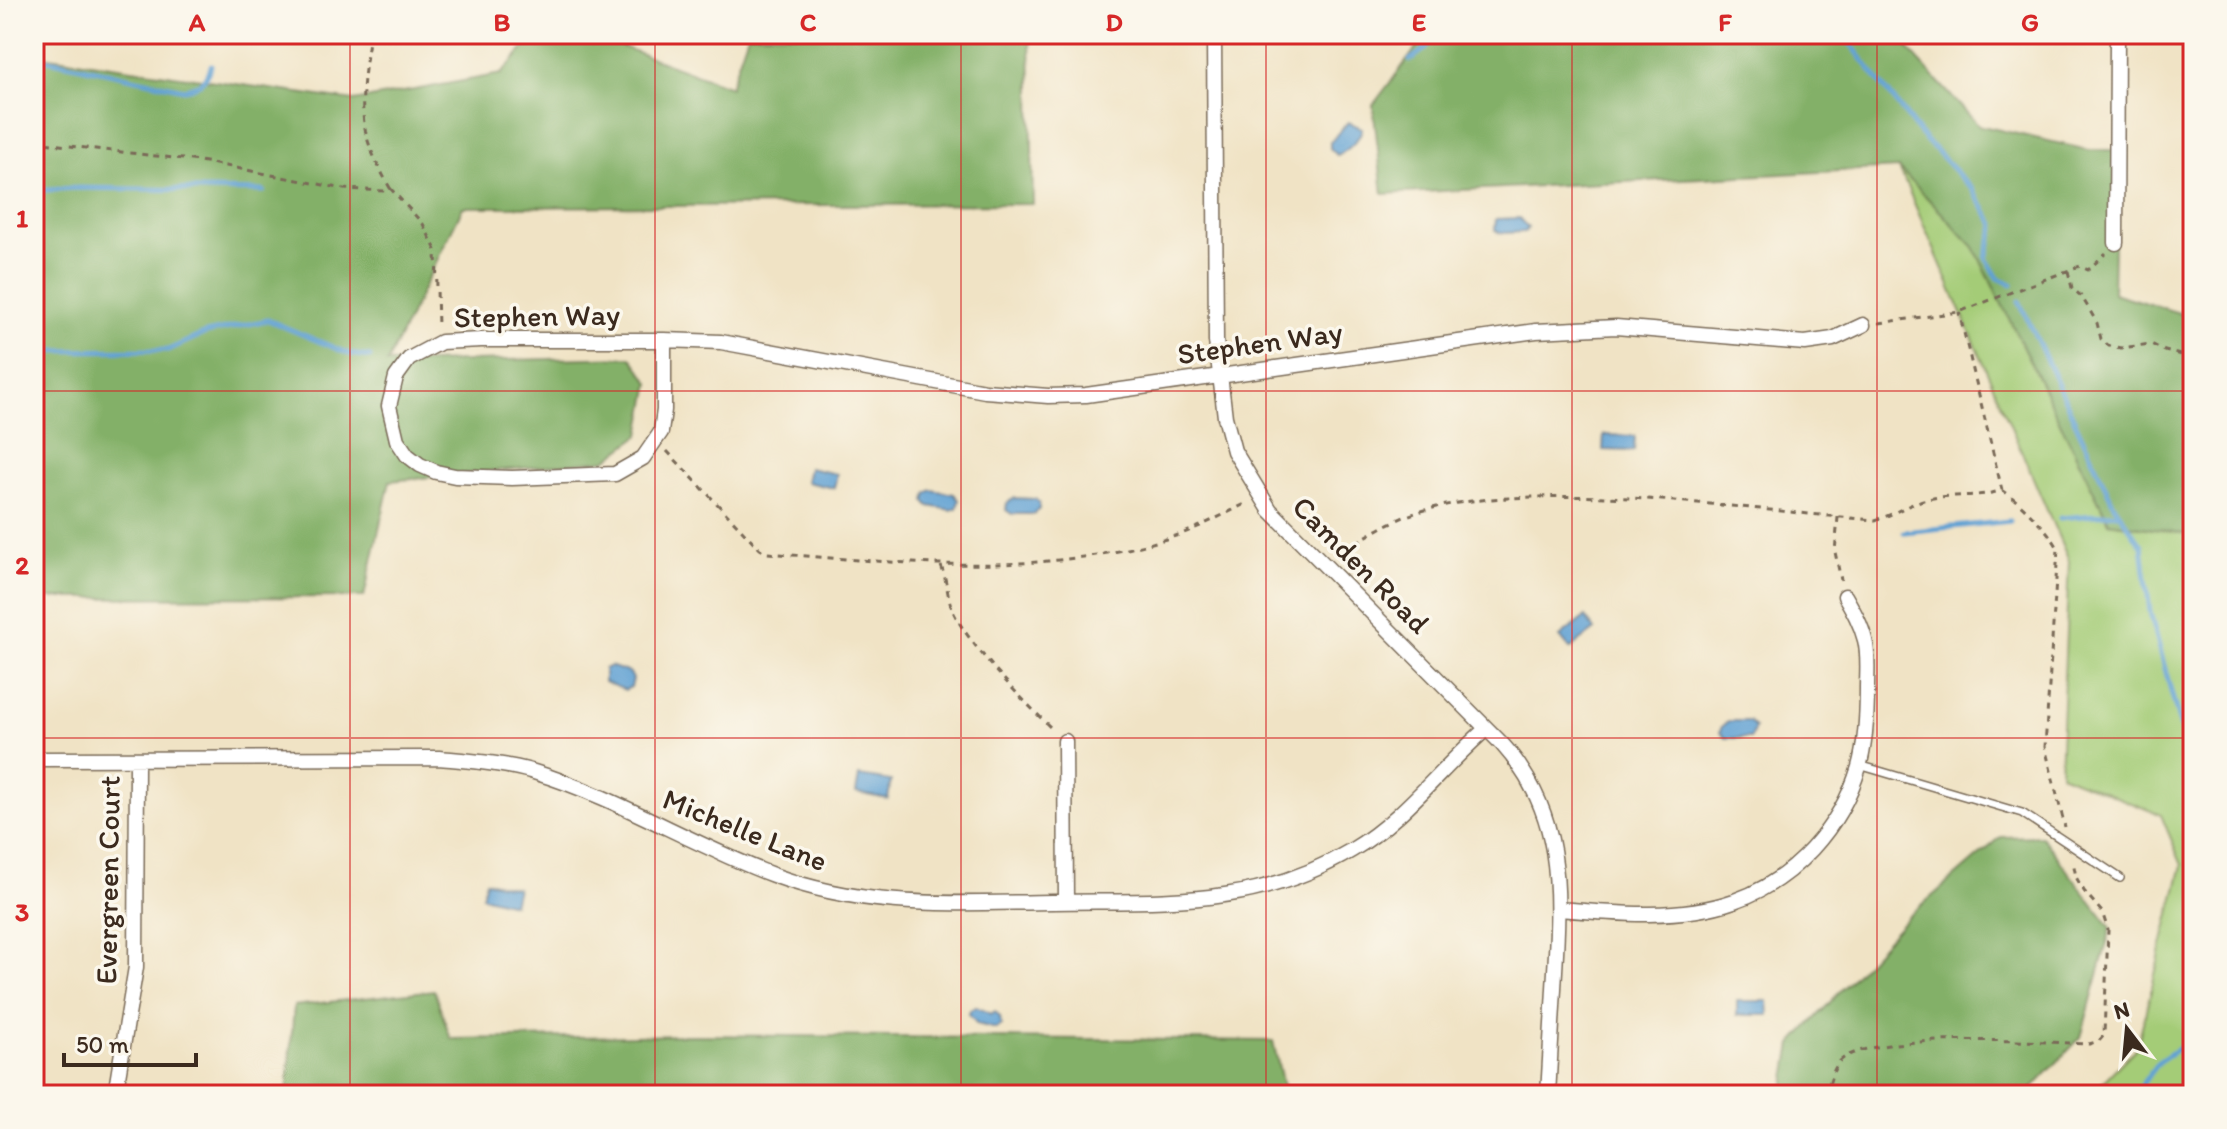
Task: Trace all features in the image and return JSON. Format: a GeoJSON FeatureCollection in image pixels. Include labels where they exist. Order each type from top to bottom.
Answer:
{"type":"FeatureCollection","features":[{"type":"Feature","properties":{"kind":"street","name":"Camden Road"},"geometry":{"type":"LineString","coordinates":[[1214,34],[1216,341],[1225,417],[1234,451],[1260,497],[1519,764],[1543,813],[1558,877],[1559,909],[1548,1095]]}},
{"type":"Feature","properties":{"kind":"street"},"geometry":{"type":"LineString","coordinates":[[2116,243],[2117,34]]}},
{"type":"Feature","properties":{"kind":"street","name":"Stephen Way"},"geometry":{"type":"LineString","coordinates":[[656,440],[643,458],[630,468],[600,476],[455,476],[420,465],[407,455],[397,440],[390,415],[391,392],[396,377],[409,359],[441,342],[721,342],[985,391],[1048,396],[1086,395],[1536,331],[1616,327],[1805,343],[1833,339],[1863,325]]}},
{"type":"Feature","properties":{"kind":"street"},"geometry":{"type":"LineString","coordinates":[[656,440],[661,432],[664,410],[664,340]]}},
{"type":"Feature","properties":{"kind":"street"},"geometry":{"type":"LineString","coordinates":[[1559,909],[1663,913],[1699,911],[1737,900],[1777,880],[1806,856],[1832,824],[1850,791],[1859,765],[1866,722],[1866,643],[1858,618],[1845,596]]}},
{"type":"Feature","properties":{"kind":"street","name":"Michelle Lane"},"geometry":{"type":"LineString","coordinates":[[34,759],[439,758],[491,762],[562,781],[767,873],[839,895],[885,902],[932,904],[1202,899],[1273,886],[1353,850],[1390,823],[1486,729]]}},
{"type":"Feature","properties":{"kind":"street"},"geometry":{"type":"LineString","coordinates":[[1065,741],[1066,901]]}},
{"type":"Feature","properties":{"kind":"street","name":"Evergreen Court"},"geometry":{"type":"LineString","coordinates":[[115,1095],[136,967],[137,761]]}},
{"type":"Feature","properties":{"kind":"lane"},"geometry":{"type":"LineString","coordinates":[[1859,765],[2022,813],[2120,878]]}},
{"type":"Feature","properties":{"kind":"path"},"geometry":{"type":"LineString","coordinates":[[370,34],[365,68],[364,123],[374,158],[390,188],[423,224],[436,250],[436,309],[441,342]]}},
{"type":"Feature","properties":{"kind":"path"},"geometry":{"type":"LineString","coordinates":[[34,142],[200,161],[344,189],[385,191],[390,188]]}},
{"type":"Feature","properties":{"kind":"path"},"geometry":{"type":"LineString","coordinates":[[1863,325],[1959,312],[2080,266],[2088,270],[2116,243]]}},
{"type":"Feature","properties":{"kind":"path"},"geometry":{"type":"LineString","coordinates":[[2068,271],[2072,288],[2082,297],[2097,323],[2101,339],[2109,346],[2121,348],[2151,344],[2193,358]]}},
{"type":"Feature","properties":{"kind":"path"},"geometry":{"type":"LineString","coordinates":[[1959,312],[2002,490]]}},
{"type":"Feature","properties":{"kind":"path"},"geometry":{"type":"LineString","coordinates":[[656,440],[767,553],[941,566],[1050,561],[1123,550],[1170,538],[1260,497]]}},
{"type":"Feature","properties":{"kind":"path"},"geometry":{"type":"LineString","coordinates":[[1323,564],[1369,534],[1406,517],[1457,502],[1500,498],[1602,496],[1875,520],[1923,500],[1992,494],[2002,490],[2012,495],[2031,514],[2055,540],[2058,549],[2045,747],[2076,877],[2102,912],[2108,930],[2104,1035],[2099,1041],[2089,1044],[2001,1039],[1864,1049],[1839,1062],[1827,1095]]}},
{"type":"Feature","properties":{"kind":"path"},"geometry":{"type":"LineString","coordinates":[[1838,517],[1835,552],[1845,596]]}},
{"type":"Feature","properties":{"kind":"path"},"geometry":{"type":"LineString","coordinates":[[941,566],[952,608],[964,629],[1032,709],[1065,741]]}},
{"type":"Feature","properties":{"kind":"green space"},"geometry":{"type":"Polygon","coordinates":[[[537,34],[589,34],[730,87],[748,34],[1030,34],[1033,204],[463,207],[387,363],[631,357],[650,383],[640,435],[606,460],[390,481],[364,597],[34,598],[34,55],[354,101],[501,74],[537,34]]]}},
{"type":"Feature","properties":{"kind":"green space"},"geometry":{"type":"Polygon","coordinates":[[[1427,34],[1903,34],[1908,49],[1978,125],[2088,150],[2116,150],[2113,293],[2193,317],[2193,535],[2109,522],[1974,247],[1899,168],[1383,194],[1373,105],[1427,34]]]}},
{"type":"Feature","properties":{"kind":"green space"},"geometry":{"type":"Polygon","coordinates":[[[1899,168],[1974,247],[2109,522],[2193,535],[2193,1095],[2090,1095],[2137,1047],[2182,865],[2161,815],[2060,774],[2069,561],[1899,168]]]}},
{"type":"Feature","properties":{"kind":"green space"},"geometry":{"type":"Polygon","coordinates":[[[2041,836],[2111,928],[2081,1037],[2026,1095],[1783,1095],[1792,1044],[1908,917],[2001,837],[2041,836]]]}},
{"type":"Feature","properties":{"kind":"green space"},"geometry":{"type":"Polygon","coordinates":[[[434,990],[451,1039],[691,1035],[1273,1041],[1285,1095],[287,1095],[294,1006],[434,990]]]}},
{"type":"Feature","properties":{"kind":"water"},"geometry":{"type":"Polygon","coordinates":[[[1348,122],[1362,128],[1361,132],[1353,144],[1337,155],[1330,148],[1330,142],[1348,122]]]}},
{"type":"Feature","properties":{"kind":"water"},"geometry":{"type":"Polygon","coordinates":[[[1519,218],[1528,228],[1525,232],[1500,233],[1495,230],[1496,219],[1519,218]]]}},
{"type":"Feature","properties":{"kind":"water"},"geometry":{"type":"Polygon","coordinates":[[[1604,435],[1635,436],[1634,451],[1603,450],[1604,435]]]}},
{"type":"Feature","properties":{"kind":"water"},"geometry":{"type":"Polygon","coordinates":[[[809,468],[837,474],[834,488],[806,482],[809,468]]]}},
{"type":"Feature","properties":{"kind":"water"},"geometry":{"type":"Polygon","coordinates":[[[932,490],[954,494],[959,500],[957,508],[951,510],[929,506],[925,501],[927,493],[932,490]]]}},
{"type":"Feature","properties":{"kind":"water"},"geometry":{"type":"Polygon","coordinates":[[[1015,498],[1035,499],[1039,509],[1034,514],[1012,514],[1006,510],[1007,503],[1015,498]]]}},
{"type":"Feature","properties":{"kind":"water"},"geometry":{"type":"Polygon","coordinates":[[[1585,617],[1595,630],[1570,649],[1560,637],[1585,617]]]}},
{"type":"Feature","properties":{"kind":"water"},"geometry":{"type":"Polygon","coordinates":[[[610,666],[630,673],[633,679],[631,687],[625,690],[604,682],[604,669],[610,666]]]}},
{"type":"Feature","properties":{"kind":"water"},"geometry":{"type":"Polygon","coordinates":[[[1728,721],[1749,721],[1755,728],[1751,738],[1725,738],[1720,732],[1728,721]]]}},
{"type":"Feature","properties":{"kind":"water"},"geometry":{"type":"Polygon","coordinates":[[[859,776],[891,781],[888,799],[856,793],[859,776]]]}},
{"type":"Feature","properties":{"kind":"water"},"geometry":{"type":"Polygon","coordinates":[[[486,881],[517,888],[513,904],[482,896],[486,881]]]}},
{"type":"Feature","properties":{"kind":"water"},"geometry":{"type":"Polygon","coordinates":[[[1737,1001],[1768,1001],[1769,1015],[1737,1015],[1737,1001]]]}},
{"type":"Feature","properties":{"kind":"water"},"geometry":{"type":"Polygon","coordinates":[[[976,1007],[991,1014],[995,1011],[1001,1025],[996,1029],[977,1024],[969,1014],[976,1007]]]}},
{"type":"Feature","properties":{"kind":"waterway"},"geometry":{"type":"LineString","coordinates":[[1410,60],[1425,49],[1437,34]]}},
{"type":"Feature","properties":{"kind":"waterway"},"geometry":{"type":"LineString","coordinates":[[1843,34],[1920,134],[1972,189],[1995,225],[1986,258],[1998,278],[2012,284]]}},
{"type":"Feature","properties":{"kind":"waterway"},"geometry":{"type":"LineString","coordinates":[[34,57],[184,89],[202,82],[211,65]]}},
{"type":"Feature","properties":{"kind":"waterway"},"geometry":{"type":"LineString","coordinates":[[34,191],[73,188],[264,191]]}},
{"type":"Feature","properties":{"kind":"waterway"},"geometry":{"type":"LineString","coordinates":[[2019,301],[2114,505],[2142,546],[2150,612],[2193,774]]}},
{"type":"Feature","properties":{"kind":"waterway"},"geometry":{"type":"LineString","coordinates":[[34,353],[168,350],[206,333],[268,320],[349,354],[370,357]]}},
{"type":"Feature","properties":{"kind":"waterway"},"geometry":{"type":"LineString","coordinates":[[2060,518],[2118,513]]}},
{"type":"Feature","properties":{"kind":"waterway"},"geometry":{"type":"LineString","coordinates":[[1904,532],[2010,521]]}},
{"type":"Feature","properties":{"kind":"waterway"},"geometry":{"type":"LineString","coordinates":[[2134,1095],[2158,1062],[2188,1042],[2193,1025]]}}]}
